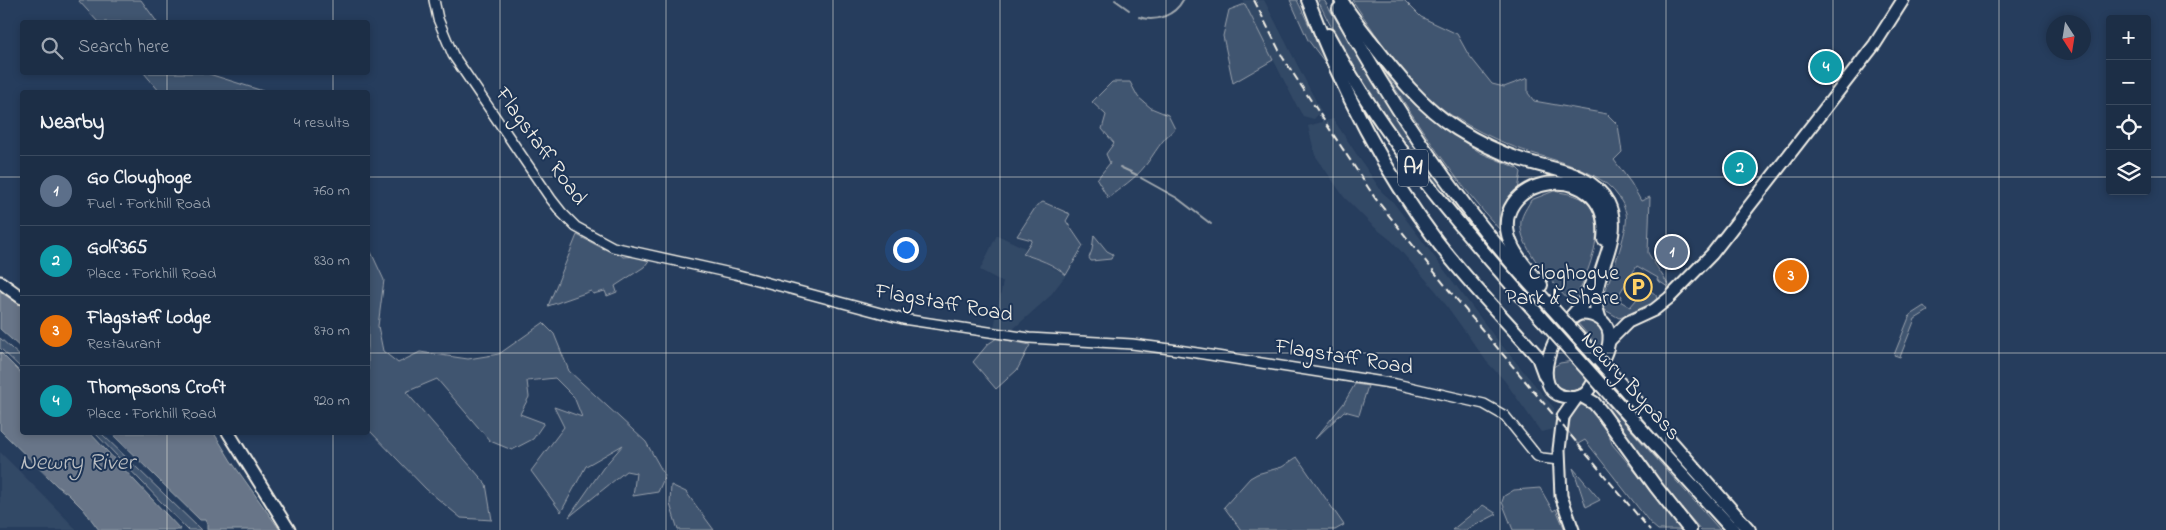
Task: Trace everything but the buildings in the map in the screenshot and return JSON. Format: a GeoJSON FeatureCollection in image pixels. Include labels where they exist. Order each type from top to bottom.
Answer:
{"type":"FeatureCollection","features":[{"type":"Feature","properties":{"kind":"highway","name":"Newry Bypass"},"geometry":{"type":"LineString","coordinates":[[1309,0],[1355,82],[1406,159],[1483,254],[1734,530]]}},
{"type":"Feature","properties":{"kind":"highway"},"geometry":{"type":"LineString","coordinates":[[1309,0],[1354,109],[1392,177],[1437,242],[1538,357],[1545,376]]}},
{"type":"Feature","properties":{"kind":"highway","name":"Newry Bypass"},"geometry":{"type":"LineString","coordinates":[[1334,0],[1360,47],[1433,161],[1518,272],[1554,306],[1595,356],[1749,530]]}},
{"type":"Feature","properties":{"kind":"highway"},"geometry":{"type":"LineString","coordinates":[[1341,0],[1401,81],[1437,114],[1477,141],[1518,159],[1581,177],[1593,184],[1601,193],[1613,221],[1608,249],[1595,293],[1594,303],[1602,320]]}},
{"type":"Feature","properties":{"kind":"highway"},"geometry":{"type":"LineString","coordinates":[[1554,306],[1514,248],[1508,228],[1510,212],[1515,200],[1522,193],[1535,186],[1556,182],[1571,184],[1587,192],[1597,202],[1605,228],[1603,246],[1586,300],[1572,316]]}},
{"type":"Feature","properties":{"kind":"highway"},"geometry":{"type":"LineString","coordinates":[[1579,396],[1598,409],[1690,530]]}},
{"type":"Feature","properties":{"kind":"main road"},"geometry":{"type":"LineString","coordinates":[[1563,417],[1579,396],[1592,386],[1610,340],[1628,322],[1654,310],[1669,298],[1720,244],[1875,44],[1903,0]]}},
{"type":"Feature","properties":{"kind":"main road"},"geometry":{"type":"LineString","coordinates":[[0,282],[20,297]]}},
{"type":"Feature","properties":{"kind":"main road"},"geometry":{"type":"LineString","coordinates":[[1573,530],[1561,496],[1559,460],[1563,417],[1545,376],[1547,362],[1558,335],[1572,316],[1586,313],[1602,320],[1628,322]]}},
{"type":"Feature","properties":{"kind":"main road"},"geometry":{"type":"LineString","coordinates":[[1602,320],[1610,340]]}},
{"type":"Feature","properties":{"kind":"main road"},"geometry":{"type":"LineString","coordinates":[[1554,393],[1562,396],[1579,396]]}},
{"type":"Feature","properties":{"kind":"main road"},"geometry":{"type":"LineString","coordinates":[[230,435],[289,530]]}},
{"type":"Feature","properties":{"kind":"street","name":"Flagstaff Road"},"geometry":{"type":"LineString","coordinates":[[434,0],[438,19],[453,55],[551,199],[576,228],[613,247],[735,274],[903,319],[1029,338],[1132,344],[1178,350],[1266,365],[1381,381],[1427,390],[1492,407],[1512,422],[1537,456],[1559,460]]}},
{"type":"Feature","properties":{"kind":"shaded area"},"geometry":{"type":"Polygon","coordinates":[[[78,0],[141,0],[156,20],[96,20],[78,0]]]}},
{"type":"Feature","properties":{"kind":"shaded area"},"geometry":{"type":"Polygon","coordinates":[[[1243,0],[1264,0],[1321,111],[1314,119],[1303,116],[1297,106],[1243,0]]]}},
{"type":"Feature","properties":{"kind":"shaded area"},"geometry":{"type":"Polygon","coordinates":[[[1290,0],[1297,0],[1330,69],[1308,40],[1290,0]]]}},
{"type":"Feature","properties":{"kind":"shaded area"},"geometry":{"type":"Polygon","coordinates":[[[1318,0],[1324,0],[1408,138],[1484,240],[1529,295],[1458,214],[1393,128],[1354,67],[1318,0]]]}},
{"type":"Feature","properties":{"kind":"shaded area"},"geometry":{"type":"Polygon","coordinates":[[[1352,0],[1404,0],[1421,17],[1457,34],[1468,54],[1492,84],[1504,87],[1528,78],[1528,93],[1534,101],[1607,114],[1618,125],[1622,152],[1614,160],[1631,183],[1641,201],[1650,197],[1648,253],[1671,289],[1657,280],[1658,278],[1637,266],[1619,294],[1622,296],[1620,301],[1630,307],[1643,292],[1648,295],[1651,291],[1656,295],[1657,301],[1633,314],[1619,318],[1605,310],[1601,304],[1625,232],[1626,213],[1619,197],[1608,185],[1593,175],[1576,167],[1522,150],[1501,141],[1468,125],[1440,107],[1398,65],[1352,0]]]}},
{"type":"Feature","properties":{"kind":"shaded area"},"geometry":{"type":"Polygon","coordinates":[[[1245,4],[1273,60],[1233,83],[1223,36],[1229,10],[1245,4]]]}},
{"type":"Feature","properties":{"kind":"shaded area"},"geometry":{"type":"Polygon","coordinates":[[[1382,67],[1441,127],[1481,153],[1517,168],[1521,172],[1518,190],[1506,208],[1500,230],[1437,152],[1382,67]]]}},
{"type":"Feature","properties":{"kind":"shaded area"},"geometry":{"type":"Polygon","coordinates":[[[146,75],[212,75],[260,90],[158,90],[146,75]]]}},
{"type":"Feature","properties":{"kind":"shaded area"},"geometry":{"type":"Polygon","coordinates":[[[1112,82],[1130,82],[1138,97],[1151,108],[1168,115],[1175,129],[1162,142],[1141,171],[1108,198],[1097,179],[1110,163],[1106,154],[1114,143],[1102,129],[1106,115],[1092,102],[1112,82]]]}},
{"type":"Feature","properties":{"kind":"shaded area"},"geometry":{"type":"Polygon","coordinates":[[[1333,119],[1382,192],[1393,202],[1494,336],[1554,408],[1555,429],[1541,432],[1504,380],[1487,362],[1436,291],[1392,241],[1373,226],[1344,197],[1315,155],[1308,126],[1333,119]]]}},
{"type":"Feature","properties":{"kind":"shaded area"},"geometry":{"type":"Polygon","coordinates":[[[1554,191],[1581,198],[1591,207],[1596,219],[1597,234],[1590,265],[1572,305],[1531,254],[1521,231],[1521,221],[1531,200],[1554,191]]]}},
{"type":"Feature","properties":{"kind":"shaded area"},"geometry":{"type":"Polygon","coordinates":[[[1043,202],[1070,214],[1066,221],[1083,246],[1066,275],[1051,265],[1023,254],[1032,240],[1017,236],[1037,205],[1043,202]]]}},
{"type":"Feature","properties":{"kind":"shaded area"},"geometry":{"type":"Polygon","coordinates":[[[577,235],[623,257],[639,256],[651,258],[644,267],[615,286],[617,292],[607,296],[605,291],[593,294],[591,291],[548,306],[577,235]]]}},
{"type":"Feature","properties":{"kind":"shaded area"},"geometry":{"type":"Polygon","coordinates":[[[997,235],[1025,248],[1023,254],[1038,259],[1066,275],[1049,297],[1012,330],[994,328],[1003,282],[980,270],[997,235]]]}},
{"type":"Feature","properties":{"kind":"shaded area"},"geometry":{"type":"Polygon","coordinates":[[[1094,235],[1107,251],[1113,254],[1111,259],[1091,261],[1089,258],[1094,235]]]}},
{"type":"Feature","properties":{"kind":"shaded area"},"geometry":{"type":"Polygon","coordinates":[[[370,252],[384,280],[378,326],[383,351],[398,363],[420,352],[468,359],[499,354],[543,323],[554,334],[569,371],[646,442],[665,476],[658,492],[633,496],[636,473],[626,471],[569,517],[603,468],[623,445],[586,466],[561,512],[531,471],[564,427],[554,407],[582,417],[574,397],[555,378],[527,381],[529,397],[520,414],[544,423],[533,439],[512,450],[490,441],[437,379],[406,392],[486,484],[492,520],[461,518],[426,489],[370,431],[370,252]]]}},
{"type":"Feature","properties":{"kind":"shaded area"},"geometry":{"type":"Polygon","coordinates":[[[1924,306],[1928,311],[1915,319],[1900,357],[1894,355],[1910,315],[1924,306]]]}},
{"type":"Feature","properties":{"kind":"shaded area"},"geometry":{"type":"Polygon","coordinates":[[[1585,318],[1593,321],[1602,332],[1605,341],[1600,349],[1576,321],[1585,318]]]}},
{"type":"Feature","properties":{"kind":"shaded area"},"geometry":{"type":"Polygon","coordinates":[[[0,338],[20,356],[20,367],[0,348],[0,338]]]}},
{"type":"Feature","properties":{"kind":"shaded area"},"geometry":{"type":"Polygon","coordinates":[[[997,338],[1030,345],[1017,370],[996,389],[973,362],[988,344],[997,338]]]}},
{"type":"Feature","properties":{"kind":"shaded area"},"geometry":{"type":"Polygon","coordinates":[[[1573,361],[1589,378],[1584,385],[1577,389],[1564,390],[1554,382],[1552,375],[1553,367],[1560,363],[1573,361]]]}},
{"type":"Feature","properties":{"kind":"shaded area"},"geometry":{"type":"Polygon","coordinates":[[[1355,384],[1368,386],[1359,415],[1344,411],[1315,439],[1344,403],[1355,384]]]}},
{"type":"Feature","properties":{"kind":"shaded area"},"geometry":{"type":"Polygon","coordinates":[[[1605,401],[1720,530],[1701,530],[1625,435],[1601,402],[1605,401]]]}},
{"type":"Feature","properties":{"kind":"shaded area"},"geometry":{"type":"Polygon","coordinates":[[[1583,404],[1598,415],[1612,444],[1684,530],[1658,530],[1651,524],[1585,440],[1578,444],[1568,431],[1572,411],[1583,404]]]}},
{"type":"Feature","properties":{"kind":"shaded area"},"geometry":{"type":"Polygon","coordinates":[[[97,435],[103,435],[201,530],[188,530],[97,435]]]}},
{"type":"Feature","properties":{"kind":"shaded area"},"geometry":{"type":"Polygon","coordinates":[[[0,452],[43,495],[77,530],[0,530],[0,452]]]}},
{"type":"Feature","properties":{"kind":"shaded area"},"geometry":{"type":"Polygon","coordinates":[[[1297,457],[1344,525],[1335,530],[1241,530],[1224,507],[1250,478],[1257,474],[1282,467],[1297,457]]]}},
{"type":"Feature","properties":{"kind":"shaded area"},"geometry":{"type":"Polygon","coordinates":[[[1573,468],[1600,500],[1586,507],[1573,468]]]}},
{"type":"Feature","properties":{"kind":"shaded area"},"geometry":{"type":"Polygon","coordinates":[[[671,485],[686,492],[714,530],[678,530],[670,504],[671,485]]]}},
{"type":"Feature","properties":{"kind":"shaded area"},"geometry":{"type":"Polygon","coordinates":[[[1540,488],[1553,511],[1556,509],[1565,530],[1513,530],[1502,502],[1504,496],[1514,490],[1540,488]]]}},
{"type":"Feature","properties":{"kind":"shaded area"},"geometry":{"type":"Polygon","coordinates":[[[1483,505],[1497,514],[1466,530],[1452,530],[1483,505]]]}},
{"type":"Feature","properties":{"kind":"water"},"geometry":{"type":"Polygon","coordinates":[[[0,292],[20,305],[20,347],[0,329],[0,292]]]}},
{"type":"Feature","properties":{"kind":"water","name":"Newry River"},"geometry":{"type":"Polygon","coordinates":[[[0,352],[20,372],[20,435],[92,435],[181,530],[99,530],[84,510],[0,430],[0,352]]]}},
{"type":"Feature","properties":{"kind":"water"},"geometry":{"type":"Polygon","coordinates":[[[113,435],[215,435],[231,461],[280,530],[207,530],[205,520],[200,520],[113,435]]]}},
{"type":"Feature","properties":{"kind":"waterway"},"geometry":{"type":"LineString","coordinates":[[1115,0],[1129,10]]}},
{"type":"Feature","properties":{"kind":"waterway"},"geometry":{"type":"LineString","coordinates":[[1139,17],[1152,19],[1170,14],[1183,0]]}},
{"type":"Feature","properties":{"kind":"waterway"},"geometry":{"type":"LineString","coordinates":[[1120,167],[1137,175]]}},
{"type":"Feature","properties":{"kind":"waterway"},"geometry":{"type":"LineString","coordinates":[[1141,178],[1177,198],[1211,224]]}},
{"type":"Feature","properties":{"kind":"railway"},"geometry":{"type":"LineString","coordinates":[[1254,0],[1283,58],[1375,198],[1448,289],[1650,530]]}},
{"type":"Feature","properties":{"kind":"place","name":"Thompsons Croft"},"geometry":{"type":"Point","coordinates":[1826,67]}},
{"type":"Feature","properties":{"kind":"place","name":"Golf365"},"geometry":{"type":"Point","coordinates":[1740,168]}},
{"type":"Feature","properties":{"kind":"place","name":"Go Cloughoge"},"geometry":{"type":"Point","coordinates":[1672,252]}},
{"type":"Feature","properties":{"kind":"place","name":"Flagstaff Lodge"},"geometry":{"type":"Point","coordinates":[1791,276]}},
{"type":"Feature","properties":{"kind":"place","name":"Cloghogue Park & Share"},"geometry":{"type":"Point","coordinates":[1638,287]}}]}
